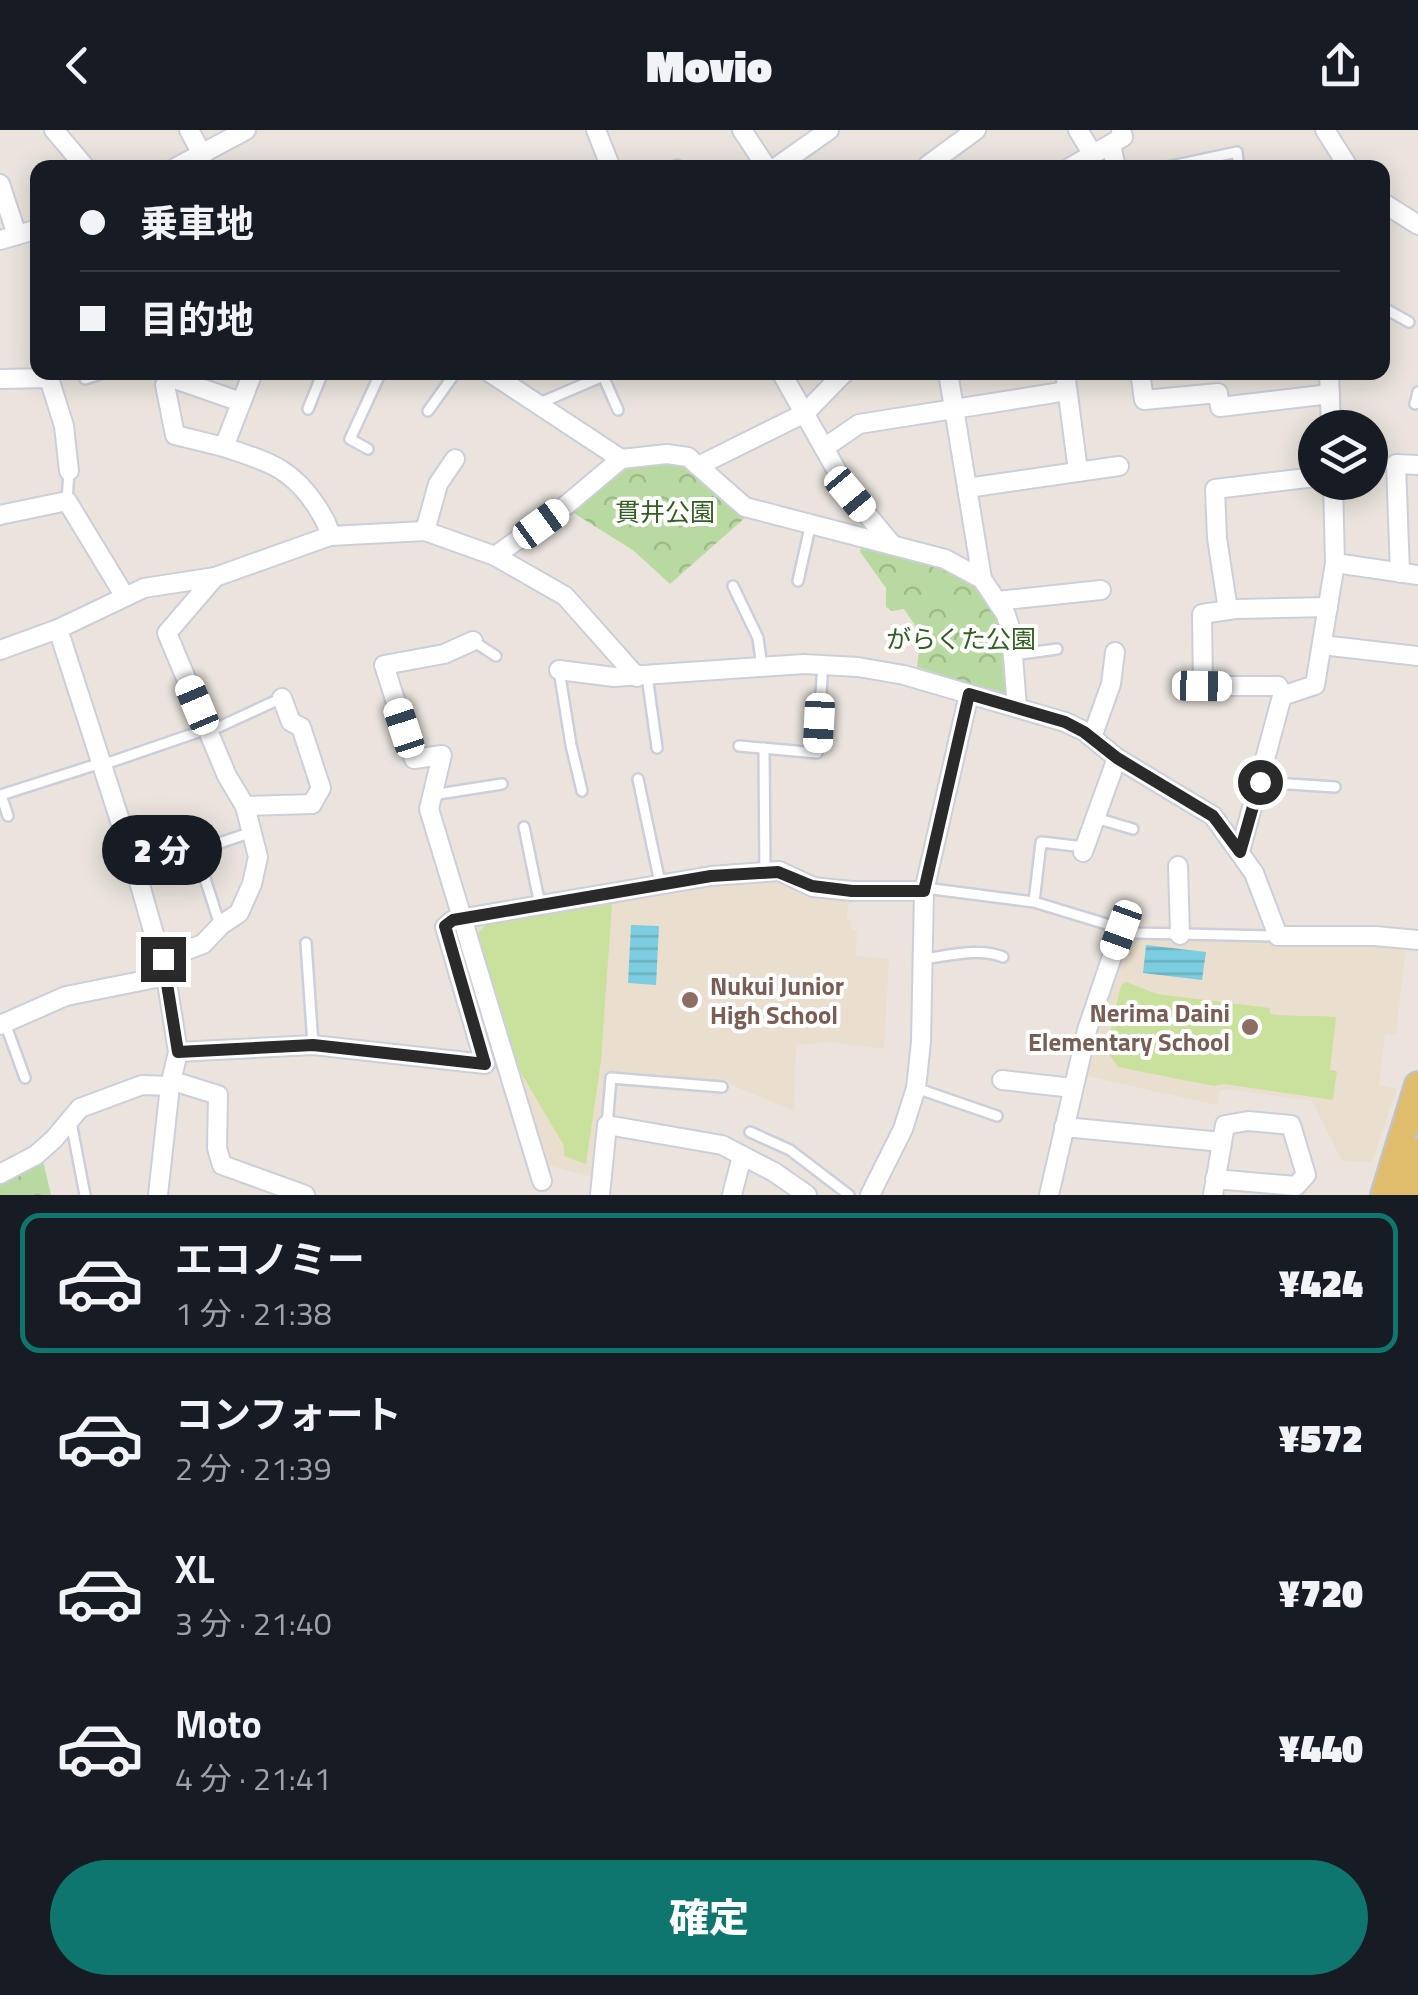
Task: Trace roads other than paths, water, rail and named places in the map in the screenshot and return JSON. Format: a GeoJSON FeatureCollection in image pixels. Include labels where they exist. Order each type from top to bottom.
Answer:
{"type":"FeatureCollection","features":[{"type":"Feature","properties":{"kind":"main road"},"geometry":{"type":"LineString","coordinates":[[1384,1195],[1418,1085]]}},
{"type":"Feature","properties":{"kind":"main road"},"geometry":{"type":"LineString","coordinates":[[1405,1195],[1418,1152]]}},
{"type":"Feature","properties":{"kind":"street"},"geometry":{"type":"LineString","coordinates":[[54,130],[79,160]]}},
{"type":"Feature","properties":{"kind":"street"},"geometry":{"type":"LineString","coordinates":[[189,130],[206,160]]}},
{"type":"Feature","properties":{"kind":"street"},"geometry":{"type":"LineString","coordinates":[[208,160],[246,130]]}},
{"type":"Feature","properties":{"kind":"street"},"geometry":{"type":"LineString","coordinates":[[596,130],[608,160]]}},
{"type":"Feature","properties":{"kind":"street"},"geometry":{"type":"LineString","coordinates":[[742,130],[765,160]]}},
{"type":"Feature","properties":{"kind":"street"},"geometry":{"type":"LineString","coordinates":[[783,160],[829,130]]}},
{"type":"Feature","properties":{"kind":"street"},"geometry":{"type":"LineString","coordinates":[[935,160],[976,130]]}},
{"type":"Feature","properties":{"kind":"street"},"geometry":{"type":"LineString","coordinates":[[1078,130],[1092,153]]}},
{"type":"Feature","properties":{"kind":"street"},"geometry":{"type":"LineString","coordinates":[[1325,130],[1343,160]]}},
{"type":"Feature","properties":{"kind":"street"},"geometry":{"type":"LineString","coordinates":[[1081,160],[1116,137]]}},
{"type":"Feature","properties":{"kind":"street"},"geometry":{"type":"LineString","coordinates":[[0,184],[8,238]]}},
{"type":"Feature","properties":{"kind":"street"},"geometry":{"type":"LineString","coordinates":[[1390,206],[1413,217]]}},
{"type":"Feature","properties":{"kind":"street"},"geometry":{"type":"LineString","coordinates":[[0,379],[30,378]]}},
{"type":"Feature","properties":{"kind":"street"},"geometry":{"type":"LineString","coordinates":[[50,380],[64,426],[69,470]]}},
{"type":"Feature","properties":{"kind":"street"},"geometry":{"type":"LineString","coordinates":[[167,380],[175,434],[224,446],[283,468],[302,484],[330,536]]}},
{"type":"Feature","properties":{"kind":"street"},"geometry":{"type":"LineString","coordinates":[[178,380],[241,402]]}},
{"type":"Feature","properties":{"kind":"street"},"geometry":{"type":"LineString","coordinates":[[224,446],[250,380]]}},
{"type":"Feature","properties":{"kind":"street"},"geometry":{"type":"LineString","coordinates":[[506,380],[621,459]]}},
{"type":"Feature","properties":{"kind":"street"},"geometry":{"type":"LineString","coordinates":[[786,380],[850,494],[890,542]]}},
{"type":"Feature","properties":{"kind":"street"},"geometry":{"type":"LineString","coordinates":[[698,466],[805,413],[837,380]]}},
{"type":"Feature","properties":{"kind":"street"},"geometry":{"type":"LineString","coordinates":[[949,380],[982,579]]}},
{"type":"Feature","properties":{"kind":"street"},"geometry":{"type":"LineString","coordinates":[[1141,380],[1144,400],[1218,393],[1220,407],[1330,394]]}},
{"type":"Feature","properties":{"kind":"street"},"geometry":{"type":"LineString","coordinates":[[1329,380],[1330,410]]}},
{"type":"Feature","properties":{"kind":"street"},"geometry":{"type":"LineString","coordinates":[[824,448],[859,424],[954,410],[1066,382],[1078,472]]}},
{"type":"Feature","properties":{"kind":"street"},"geometry":{"type":"LineString","coordinates":[[495,556],[577,497],[621,459],[667,454],[688,457],[745,507],[945,558],[982,579],[998,600],[1011,631],[1017,707]]}},
{"type":"Feature","properties":{"kind":"street"},"geometry":{"type":"LineString","coordinates":[[425,531],[438,484],[454,459]]}},
{"type":"Feature","properties":{"kind":"street"},"geometry":{"type":"LineString","coordinates":[[1336,563],[1409,574],[1396,464],[1418,465]]}},
{"type":"Feature","properties":{"kind":"street"},"geometry":{"type":"LineString","coordinates":[[967,488],[1118,466]]}},
{"type":"Feature","properties":{"kind":"street"},"geometry":{"type":"LineString","coordinates":[[1228,610],[1215,488],[1298,479]]}},
{"type":"Feature","properties":{"kind":"street"},"geometry":{"type":"LineString","coordinates":[[1284,695],[1316,686],[1336,563],[1334,500]]}},
{"type":"Feature","properties":{"kind":"street"},"geometry":{"type":"LineString","coordinates":[[0,515],[67,501],[124,595]]}},
{"type":"Feature","properties":{"kind":"street"},"geometry":{"type":"LineString","coordinates":[[0,650],[58,628],[124,595],[171,582],[215,578],[330,536],[425,531],[495,556],[565,596],[642,676]]}},
{"type":"Feature","properties":{"kind":"street"},"geometry":{"type":"LineString","coordinates":[[3,1024],[66,996],[164,968],[203,944],[220,925],[239,913],[258,857],[252,832],[245,806],[228,776],[167,633],[215,578]]}},
{"type":"Feature","properties":{"kind":"street"},"geometry":{"type":"LineString","coordinates":[[998,600],[1101,590]]}},
{"type":"Feature","properties":{"kind":"street"},"geometry":{"type":"LineString","coordinates":[[1240,852],[1284,695],[1278,686],[1202,686],[1202,614],[1328,607]]}},
{"type":"Feature","properties":{"kind":"street"},"geometry":{"type":"LineString","coordinates":[[58,628],[164,968],[178,1052],[158,1195]]}},
{"type":"Feature","properties":{"kind":"street"},"geometry":{"type":"LineString","coordinates":[[473,642],[444,654],[384,665],[414,759],[442,755],[430,809],[542,1181]]}},
{"type":"Feature","properties":{"kind":"street"},"geometry":{"type":"LineString","coordinates":[[1322,646],[1418,656]]}},
{"type":"Feature","properties":{"kind":"street"},"geometry":{"type":"LineString","coordinates":[[1092,737],[1111,684],[1115,652]]}},
{"type":"Feature","properties":{"kind":"street"},"geometry":{"type":"LineString","coordinates":[[559,670],[642,676],[823,664],[904,675],[1065,722],[1213,816],[1254,874],[1278,936],[1418,940]]}},
{"type":"Feature","properties":{"kind":"street"},"geometry":{"type":"LineString","coordinates":[[870,1195],[903,1129],[916,1088],[924,890],[969,694]]}},
{"type":"Feature","properties":{"kind":"street"},"geometry":{"type":"LineString","coordinates":[[245,806],[312,804],[320,788],[301,727],[292,722],[284,697]]}},
{"type":"Feature","properties":{"kind":"street"},"geometry":{"type":"LineString","coordinates":[[1084,850],[1117,758]]}},
{"type":"Feature","properties":{"kind":"street"},"geometry":{"type":"LineString","coordinates":[[1178,866],[1180,934]]}},
{"type":"Feature","properties":{"kind":"street"},"geometry":{"type":"LineString","coordinates":[[178,1052],[313,1045],[485,1064],[445,926],[461,918],[660,884],[764,872],[778,872],[812,886],[852,891],[924,890]]}},
{"type":"Feature","properties":{"kind":"street"},"geometry":{"type":"LineString","coordinates":[[1049,1195],[1092,1014],[1121,930]]}},
{"type":"Feature","properties":{"kind":"street"},"geometry":{"type":"LineString","coordinates":[[1002,1080],[1073,1088]]}},
{"type":"Feature","properties":{"kind":"street"},"geometry":{"type":"LineString","coordinates":[[0,1174],[36,1155],[80,1108],[142,1084],[172,1084],[218,1094],[218,1148],[222,1165],[305,1195]]}},
{"type":"Feature","properties":{"kind":"street"},"geometry":{"type":"LineString","coordinates":[[1248,1121],[1291,1125],[1306,1175],[1296,1186],[1214,1187],[1225,1125],[1248,1121]]}},
{"type":"Feature","properties":{"kind":"street"},"geometry":{"type":"LineString","coordinates":[[600,1195],[606,1125],[722,1145],[774,1172],[806,1195]]}},
{"type":"Feature","properties":{"kind":"street"},"geometry":{"type":"LineString","coordinates":[[1064,1127],[1222,1142]]}},
{"type":"Feature","properties":{"kind":"street"},"geometry":{"type":"LineString","coordinates":[[732,1195],[742,1156]]}},
{"type":"Feature","properties":{"kind":"lane"},"geometry":{"type":"LineString","coordinates":[[1200,160],[1237,152],[1238,160]]}},
{"type":"Feature","properties":{"kind":"lane"},"geometry":{"type":"LineString","coordinates":[[1390,311],[1409,322]]}},
{"type":"Feature","properties":{"kind":"lane"},"geometry":{"type":"LineString","coordinates":[[308,409],[320,380]]}},
{"type":"Feature","properties":{"kind":"lane"},"geometry":{"type":"LineString","coordinates":[[368,448],[350,440],[377,380]]}},
{"type":"Feature","properties":{"kind":"lane"},"geometry":{"type":"LineString","coordinates":[[428,412],[450,380]]}},
{"type":"Feature","properties":{"kind":"lane"},"geometry":{"type":"LineString","coordinates":[[540,403],[594,380]]}},
{"type":"Feature","properties":{"kind":"lane"},"geometry":{"type":"LineString","coordinates":[[605,380],[618,410]]}},
{"type":"Feature","properties":{"kind":"lane"},"geometry":{"type":"LineString","coordinates":[[1415,404],[1418,392]]}},
{"type":"Feature","properties":{"kind":"lane"},"geometry":{"type":"LineString","coordinates":[[67,501],[69,470]]}},
{"type":"Feature","properties":{"kind":"lane"},"geometry":{"type":"LineString","coordinates":[[798,581],[811,523]]}},
{"type":"Feature","properties":{"kind":"lane"},"geometry":{"type":"LineString","coordinates":[[733,586],[758,638],[762,668]]}},
{"type":"Feature","properties":{"kind":"lane"},"geometry":{"type":"LineString","coordinates":[[473,642],[496,656]]}},
{"type":"Feature","properties":{"kind":"lane"},"geometry":{"type":"LineString","coordinates":[[1013,655],[1057,650]]}},
{"type":"Feature","properties":{"kind":"lane"},"geometry":{"type":"LineString","coordinates":[[739,746],[818,753],[823,664]]}},
{"type":"Feature","properties":{"kind":"lane"},"geometry":{"type":"LineString","coordinates":[[559,670],[570,744],[582,791]]}},
{"type":"Feature","properties":{"kind":"lane"},"geometry":{"type":"LineString","coordinates":[[642,676],[657,748]]}},
{"type":"Feature","properties":{"kind":"lane"},"geometry":{"type":"LineString","coordinates":[[8,816],[1,795],[208,730],[284,697]]}},
{"type":"Feature","properties":{"kind":"lane"},"geometry":{"type":"LineString","coordinates":[[764,748],[764,872]]}},
{"type":"Feature","properties":{"kind":"lane"},"geometry":{"type":"LineString","coordinates":[[638,778],[660,884]]}},
{"type":"Feature","properties":{"kind":"lane"},"geometry":{"type":"LineString","coordinates":[[1260,782],[1335,787]]}},
{"type":"Feature","properties":{"kind":"lane"},"geometry":{"type":"LineString","coordinates":[[432,795],[502,784]]}},
{"type":"Feature","properties":{"kind":"lane"},"geometry":{"type":"LineString","coordinates":[[1094,817],[1133,830]]}},
{"type":"Feature","properties":{"kind":"lane"},"geometry":{"type":"LineString","coordinates":[[524,827],[540,905]]}},
{"type":"Feature","properties":{"kind":"lane"},"geometry":{"type":"LineString","coordinates":[[220,925],[196,851],[252,832]]}},
{"type":"Feature","properties":{"kind":"lane"},"geometry":{"type":"LineString","coordinates":[[1034,902],[1041,842],[1084,850]]}},
{"type":"Feature","properties":{"kind":"lane"},"geometry":{"type":"LineString","coordinates":[[924,890],[1034,902],[1121,930],[1278,936]]}},
{"type":"Feature","properties":{"kind":"lane"},"geometry":{"type":"LineString","coordinates":[[306,943],[313,1045]]}},
{"type":"Feature","properties":{"kind":"lane"},"geometry":{"type":"LineString","coordinates":[[923,959],[970,954],[1003,957]]}},
{"type":"Feature","properties":{"kind":"lane"},"geometry":{"type":"LineString","coordinates":[[3,1024],[25,1078]]}},
{"type":"Feature","properties":{"kind":"lane"},"geometry":{"type":"LineString","coordinates":[[606,1125],[611,1078],[722,1087]]}},
{"type":"Feature","properties":{"kind":"lane"},"geometry":{"type":"LineString","coordinates":[[916,1088],[997,1116]]}},
{"type":"Feature","properties":{"kind":"lane"},"geometry":{"type":"LineString","coordinates":[[70,1120],[85,1195]]}},
{"type":"Feature","properties":{"kind":"lane"},"geometry":{"type":"LineString","coordinates":[[750,1132],[790,1150],[849,1195]]}},
{"type":"Feature","properties":{"kind":"water"},"geometry":{"type":"Polygon","coordinates":[[[631,925],[659,926],[656,985],[628,983],[631,925]]]}},
{"type":"Feature","properties":{"kind":"water"},"geometry":{"type":"Polygon","coordinates":[[[1146,945],[1206,952],[1202,980],[1143,973],[1146,945]]]}},
{"type":"Feature","properties":{"kind":"place","name":"Nukui Junior High School"},"geometry":{"type":"Point","coordinates":[690,1000]}},
{"type":"Feature","properties":{"kind":"place","name":"Nerima Daini Elementary School"},"geometry":{"type":"Point","coordinates":[1250,1027]}},
{"type":"Feature","properties":{"kind":"park label","name":"貫井公園"},"geometry":{"type":"Point","coordinates":[665,512]}},
{"type":"Feature","properties":{"kind":"park label","name":"がらくた公園"},"geometry":{"type":"Point","coordinates":[961,639]}}]}
